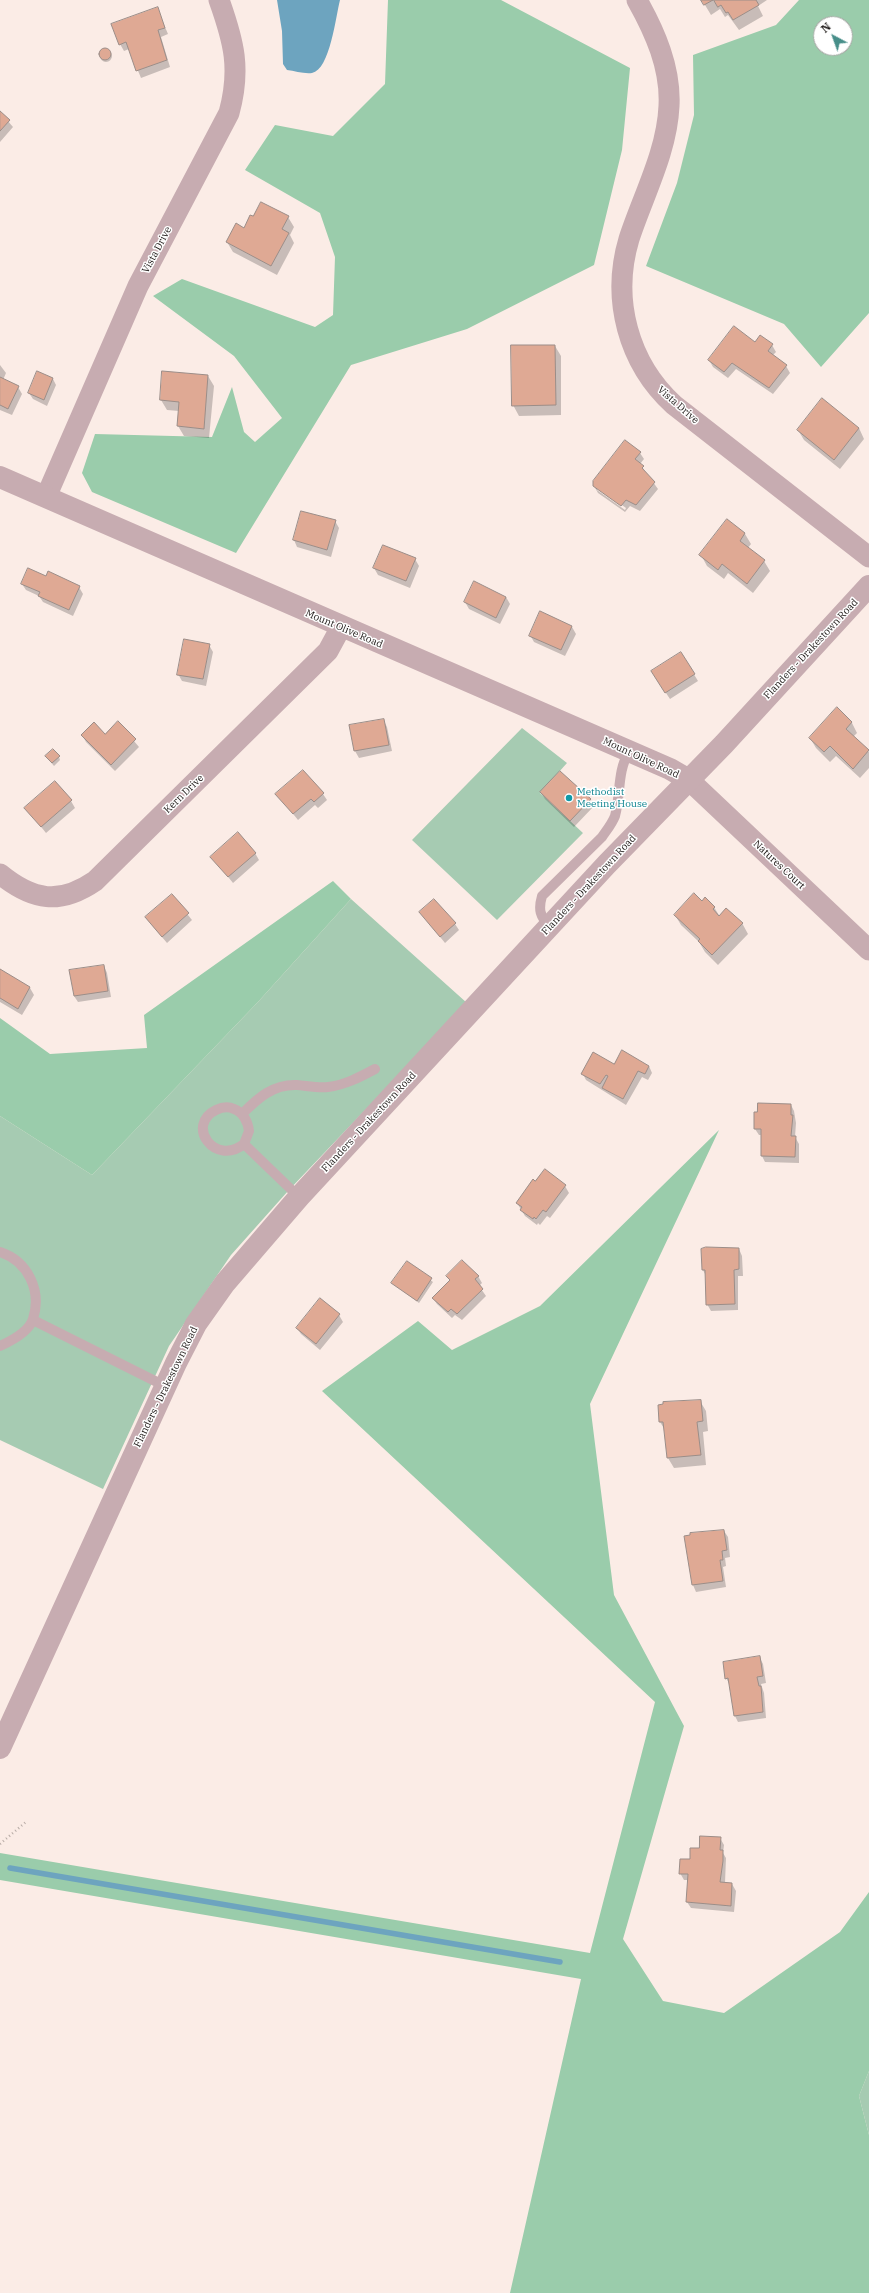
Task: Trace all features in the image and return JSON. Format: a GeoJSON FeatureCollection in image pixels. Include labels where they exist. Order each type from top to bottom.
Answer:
{"type":"FeatureCollection","features":[{"type":"Feature","properties":{"kind":"street","name":"Vista Drive"},"geometry":{"type":"LineString","coordinates":[[46,497],[138,286],[229,113],[235,93],[237,72],[235,51],[219,0]]}},
{"type":"Feature","properties":{"kind":"street","name":"Vista Drive"},"geometry":{"type":"LineString","coordinates":[[637,0],[654,30],[662,56],[666,70],[669,105],[666,128],[654,170],[629,240],[624,264],[623,301],[632,345],[651,381],[674,405],[869,557]]}},
{"type":"Feature","properties":{"kind":"street","name":"Mount Olive Road"},"geometry":{"type":"LineString","coordinates":[[0,477],[341,627],[670,769],[689,780]]}},
{"type":"Feature","properties":{"kind":"street","name":"Flanders - Drakestown Road"},"geometry":{"type":"LineString","coordinates":[[0,1748],[165,1386],[196,1324],[225,1283],[299,1197],[869,586]]}},
{"type":"Feature","properties":{"kind":"street","name":"Kern Drive"},"geometry":{"type":"LineString","coordinates":[[0,874],[18,887],[43,896],[57,897],[70,895],[95,881],[328,651],[341,627]]}},
{"type":"Feature","properties":{"kind":"street","name":"Natures Court"},"geometry":{"type":"LineString","coordinates":[[689,780],[869,950]]}},
{"type":"Feature","properties":{"kind":"lane"},"geometry":{"type":"LineString","coordinates":[[550,927],[542,919],[539,908],[542,896],[602,837],[609,827],[614,816],[623,761],[629,752]]}},
{"type":"Feature","properties":{"kind":"lane"},"geometry":{"type":"LineString","coordinates":[[242,1114],[266,1093],[276,1088],[286,1085],[321,1087],[340,1085],[375,1069]]}},
{"type":"Feature","properties":{"kind":"lane"},"geometry":{"type":"LineString","coordinates":[[229,1108],[242,1114],[249,1131],[244,1144],[233,1150],[219,1150],[207,1142],[203,1133],[205,1120],[214,1111],[229,1108]]}},
{"type":"Feature","properties":{"kind":"lane"},"geometry":{"type":"LineString","coordinates":[[244,1144],[299,1197]]}},
{"type":"Feature","properties":{"kind":"lane"},"geometry":{"type":"LineString","coordinates":[[0,1252],[20,1262],[29,1273],[34,1287],[33,1320],[24,1331],[0,1346]]}},
{"type":"Feature","properties":{"kind":"lane"},"geometry":{"type":"LineString","coordinates":[[33,1320],[165,1386]]}},
{"type":"Feature","properties":{"kind":"path"},"geometry":{"type":"LineString","coordinates":[[0,1844],[27,1821]]}},
{"type":"Feature","properties":{"kind":"green space"},"geometry":{"type":"Polygon","coordinates":[[[388,0],[501,0],[630,68],[622,150],[594,265],[467,329],[351,365],[236,553],[92,492],[82,473],[95,434],[212,437],[232,387],[244,432],[255,442],[282,418],[234,356],[153,296],[182,279],[315,327],[333,315],[335,257],[320,213],[245,170],[275,125],[333,136],[385,84],[388,0]]]}},
{"type":"Feature","properties":{"kind":"green space"},"geometry":{"type":"Polygon","coordinates":[[[799,0],[869,0],[869,313],[821,367],[784,324],[646,266],[677,183],[694,115],[693,55],[776,25],[799,0]]]}},
{"type":"Feature","properties":{"kind":"green space"},"geometry":{"type":"Polygon","coordinates":[[[522,728],[567,763],[540,793],[583,833],[497,920],[412,840],[522,728]]]}},
{"type":"Feature","properties":{"kind":"green space"},"geometry":{"type":"Polygon","coordinates":[[[333,881],[351,899],[258,1002],[92,1175],[0,1116],[0,1018],[50,1054],[147,1048],[144,1015],[333,881]]]}},
{"type":"Feature","properties":{"kind":"green space"},"geometry":{"type":"Polygon","coordinates":[[[351,899],[467,1003],[288,1191],[231,1255],[169,1346],[103,1489],[0,1440],[0,1116],[92,1175],[258,1002],[351,899]]]}},
{"type":"Feature","properties":{"kind":"green space"},"geometry":{"type":"Polygon","coordinates":[[[719,1130],[590,1404],[614,1595],[684,1726],[623,1939],[663,2001],[724,2013],[840,1932],[869,1892],[869,2071],[859,2096],[869,2135],[869,2293],[510,2293],[581,1979],[0,1880],[0,1853],[590,1953],[655,1702],[322,1391],[418,1321],[452,1350],[540,1306],[719,1130]]]}},
{"type":"Feature","properties":{"kind":"green space"},"geometry":{"type":"Polygon","coordinates":[[[869,2071],[869,2135],[859,2096],[869,2071]]]}},
{"type":"Feature","properties":{"kind":"water"},"geometry":{"type":"Polygon","coordinates":[[[277,0],[340,0],[328,53],[318,70],[312,73],[303,73],[287,70],[283,64],[282,31],[277,0]]]}},
{"type":"Feature","properties":{"kind":"building"},"geometry":{"type":"Polygon","coordinates":[[[701,0],[713,0],[704,5],[701,0]]]}},
{"type":"Feature","properties":{"kind":"building"},"geometry":{"type":"Polygon","coordinates":[[[714,0],[756,0],[759,5],[733,20],[721,5],[718,7],[714,0]]]}},
{"type":"Feature","properties":{"kind":"building"},"geometry":{"type":"Polygon","coordinates":[[[158,7],[165,28],[158,30],[167,60],[136,71],[126,42],[119,45],[111,24],[158,7]]]}},
{"type":"Feature","properties":{"kind":"building"},"geometry":{"type":"Polygon","coordinates":[[[103,48],[107,48],[111,54],[107,60],[103,60],[99,56],[99,52],[103,48]]]}},
{"type":"Feature","properties":{"kind":"building"},"geometry":{"type":"Polygon","coordinates":[[[0,111],[10,120],[0,131],[0,111]]]}},
{"type":"Feature","properties":{"kind":"building"},"geometry":{"type":"Polygon","coordinates":[[[261,202],[289,216],[282,229],[289,233],[271,266],[226,242],[236,223],[244,228],[250,215],[253,216],[261,202]]]}},
{"type":"Feature","properties":{"kind":"building"},"geometry":{"type":"Polygon","coordinates":[[[734,326],[755,342],[760,335],[773,344],[768,351],[787,365],[769,388],[732,363],[724,372],[708,360],[734,326]]]}},
{"type":"Feature","properties":{"kind":"building"},"geometry":{"type":"Polygon","coordinates":[[[511,345],[555,345],[556,405],[512,406],[511,345]]]}},
{"type":"Feature","properties":{"kind":"building"},"geometry":{"type":"Polygon","coordinates":[[[37,371],[53,378],[44,400],[28,393],[37,371]]]}},
{"type":"Feature","properties":{"kind":"building"},"geometry":{"type":"Polygon","coordinates":[[[162,371],[208,375],[204,429],[177,426],[179,402],[160,400],[162,371]]]}},
{"type":"Feature","properties":{"kind":"building"},"geometry":{"type":"Polygon","coordinates":[[[0,377],[19,386],[8,409],[0,405],[0,377]]]}},
{"type":"Feature","properties":{"kind":"building"},"geometry":{"type":"Polygon","coordinates":[[[822,398],[859,428],[834,460],[797,430],[822,398]]]}},
{"type":"Feature","properties":{"kind":"building"},"geometry":{"type":"Polygon","coordinates":[[[625,440],[641,452],[635,459],[644,466],[642,468],[655,482],[636,505],[626,500],[621,506],[593,486],[593,481],[625,440]]]}},
{"type":"Feature","properties":{"kind":"building"},"geometry":{"type":"Polygon","coordinates":[[[301,511],[336,520],[327,550],[293,540],[301,511]]]}},
{"type":"Feature","properties":{"kind":"building"},"geometry":{"type":"Polygon","coordinates":[[[727,519],[745,533],[740,541],[765,560],[747,584],[722,564],[718,570],[699,555],[727,519]]]}},
{"type":"Feature","properties":{"kind":"building"},"geometry":{"type":"Polygon","coordinates":[[[383,545],[416,558],[406,581],[373,568],[383,545]]]}},
{"type":"Feature","properties":{"kind":"building"},"geometry":{"type":"Polygon","coordinates":[[[28,568],[46,576],[48,571],[80,586],[69,610],[38,596],[40,592],[21,584],[28,568]]]}},
{"type":"Feature","properties":{"kind":"building"},"geometry":{"type":"Polygon","coordinates":[[[474,581],[506,597],[496,618],[464,602],[474,581]]]}},
{"type":"Feature","properties":{"kind":"building"},"geometry":{"type":"Polygon","coordinates":[[[540,611],[572,626],[561,650],[529,636],[540,611]]]}},
{"type":"Feature","properties":{"kind":"building"},"geometry":{"type":"Polygon","coordinates":[[[184,639],[210,644],[203,679],[177,675],[184,639]]]}},
{"type":"Feature","properties":{"kind":"building"},"geometry":{"type":"Polygon","coordinates":[[[681,652],[695,674],[665,693],[651,671],[681,652]]]}},
{"type":"Feature","properties":{"kind":"building"},"geometry":{"type":"Polygon","coordinates":[[[837,707],[852,722],[846,729],[869,750],[853,769],[830,746],[824,752],[809,738],[837,707]]]}},
{"type":"Feature","properties":{"kind":"building"},"geometry":{"type":"Polygon","coordinates":[[[384,719],[389,745],[354,751],[349,725],[384,719]]]}},
{"type":"Feature","properties":{"kind":"building"},"geometry":{"type":"Polygon","coordinates":[[[118,721],[136,739],[111,765],[81,735],[94,722],[105,734],[118,721]]]}},
{"type":"Feature","properties":{"kind":"building"},"geometry":{"type":"Polygon","coordinates":[[[53,749],[60,756],[52,763],[45,756],[53,749]]]}},
{"type":"Feature","properties":{"kind":"building"},"geometry":{"type":"Polygon","coordinates":[[[303,770],[324,793],[314,802],[311,799],[293,814],[275,794],[303,770]]]}},
{"type":"Feature","properties":{"kind":"building"},"geometry":{"type":"Polygon","coordinates":[[[560,771],[591,799],[570,821],[540,792],[560,771]]]}},
{"type":"Feature","properties":{"kind":"building"},"geometry":{"type":"Polygon","coordinates":[[[55,781],[72,800],[41,827],[24,808],[55,781]]]}},
{"type":"Feature","properties":{"kind":"building"},"geometry":{"type":"Polygon","coordinates":[[[238,832],[256,853],[228,877],[210,857],[238,832]]]}},
{"type":"Feature","properties":{"kind":"building"},"geometry":{"type":"Polygon","coordinates":[[[694,893],[702,901],[705,897],[715,907],[713,909],[719,916],[726,908],[743,923],[712,955],[698,941],[700,939],[674,915],[694,893]]]}},
{"type":"Feature","properties":{"kind":"building"},"geometry":{"type":"Polygon","coordinates":[[[172,894],[189,913],[162,937],[145,917],[172,894]]]}},
{"type":"Feature","properties":{"kind":"building"},"geometry":{"type":"Polygon","coordinates":[[[434,899],[456,923],[440,937],[419,912],[434,899]]]}},
{"type":"Feature","properties":{"kind":"building"},"geometry":{"type":"Polygon","coordinates":[[[104,965],[108,991],[74,996],[69,970],[104,965]]]}},
{"type":"Feature","properties":{"kind":"building"},"geometry":{"type":"Polygon","coordinates":[[[0,969],[30,987],[18,1009],[0,998],[0,969]]]}},
{"type":"Feature","properties":{"kind":"building"},"geometry":{"type":"Polygon","coordinates":[[[622,1050],[649,1066],[645,1074],[638,1071],[623,1099],[602,1088],[608,1076],[606,1075],[600,1084],[581,1074],[593,1052],[614,1064],[622,1050]]]}},
{"type":"Feature","properties":{"kind":"building"},"geometry":{"type":"Polygon","coordinates":[[[758,1103],[791,1104],[791,1115],[793,1115],[791,1136],[796,1136],[795,1157],[761,1156],[761,1129],[754,1129],[754,1112],[757,1112],[758,1103]]]}},
{"type":"Feature","properties":{"kind":"building"},"geometry":{"type":"Polygon","coordinates":[[[545,1169],[566,1185],[546,1212],[543,1210],[536,1219],[534,1217],[533,1219],[520,1210],[522,1207],[516,1203],[533,1179],[535,1181],[545,1169]]]}},
{"type":"Feature","properties":{"kind":"building"},"geometry":{"type":"Polygon","coordinates":[[[706,1247],[739,1248],[739,1269],[734,1270],[735,1304],[706,1305],[705,1270],[702,1270],[701,1249],[706,1247]]]}},
{"type":"Feature","properties":{"kind":"building"},"geometry":{"type":"Polygon","coordinates":[[[462,1260],[479,1276],[475,1279],[483,1289],[457,1314],[451,1309],[448,1312],[432,1298],[450,1280],[446,1276],[462,1260]]]}},
{"type":"Feature","properties":{"kind":"building"},"geometry":{"type":"Polygon","coordinates":[[[407,1261],[432,1278],[417,1301],[391,1283],[407,1261]]]}},
{"type":"Feature","properties":{"kind":"building"},"geometry":{"type":"Polygon","coordinates":[[[320,1298],[340,1314],[316,1344],[296,1328],[320,1298]]]}},
{"type":"Feature","properties":{"kind":"building"},"geometry":{"type":"Polygon","coordinates":[[[701,1400],[703,1421],[697,1422],[701,1455],[667,1458],[663,1422],[659,1422],[658,1405],[663,1404],[663,1402],[701,1400]]]}},
{"type":"Feature","properties":{"kind":"building"},"geometry":{"type":"Polygon","coordinates":[[[724,1530],[727,1550],[722,1551],[723,1560],[720,1560],[723,1581],[692,1585],[684,1536],[690,1535],[690,1533],[724,1530]]]}},
{"type":"Feature","properties":{"kind":"building"},"geometry":{"type":"Polygon","coordinates":[[[760,1656],[763,1676],[757,1677],[759,1686],[761,1686],[763,1712],[734,1716],[728,1678],[725,1679],[723,1662],[760,1656]]]}},
{"type":"Feature","properties":{"kind":"building"},"geometry":{"type":"Polygon","coordinates":[[[700,1836],[721,1837],[720,1850],[723,1850],[723,1861],[720,1882],[732,1883],[731,1906],[686,1902],[688,1874],[679,1874],[680,1859],[690,1859],[690,1848],[699,1848],[700,1836]]]}},
{"type":"Feature","properties":{"kind":"waterway"},"geometry":{"type":"LineString","coordinates":[[10,1868],[560,1962]]}},
{"type":"Feature","properties":{"kind":"place","name":"Methodist Meeting House"},"geometry":{"type":"Point","coordinates":[569,798]}}]}
